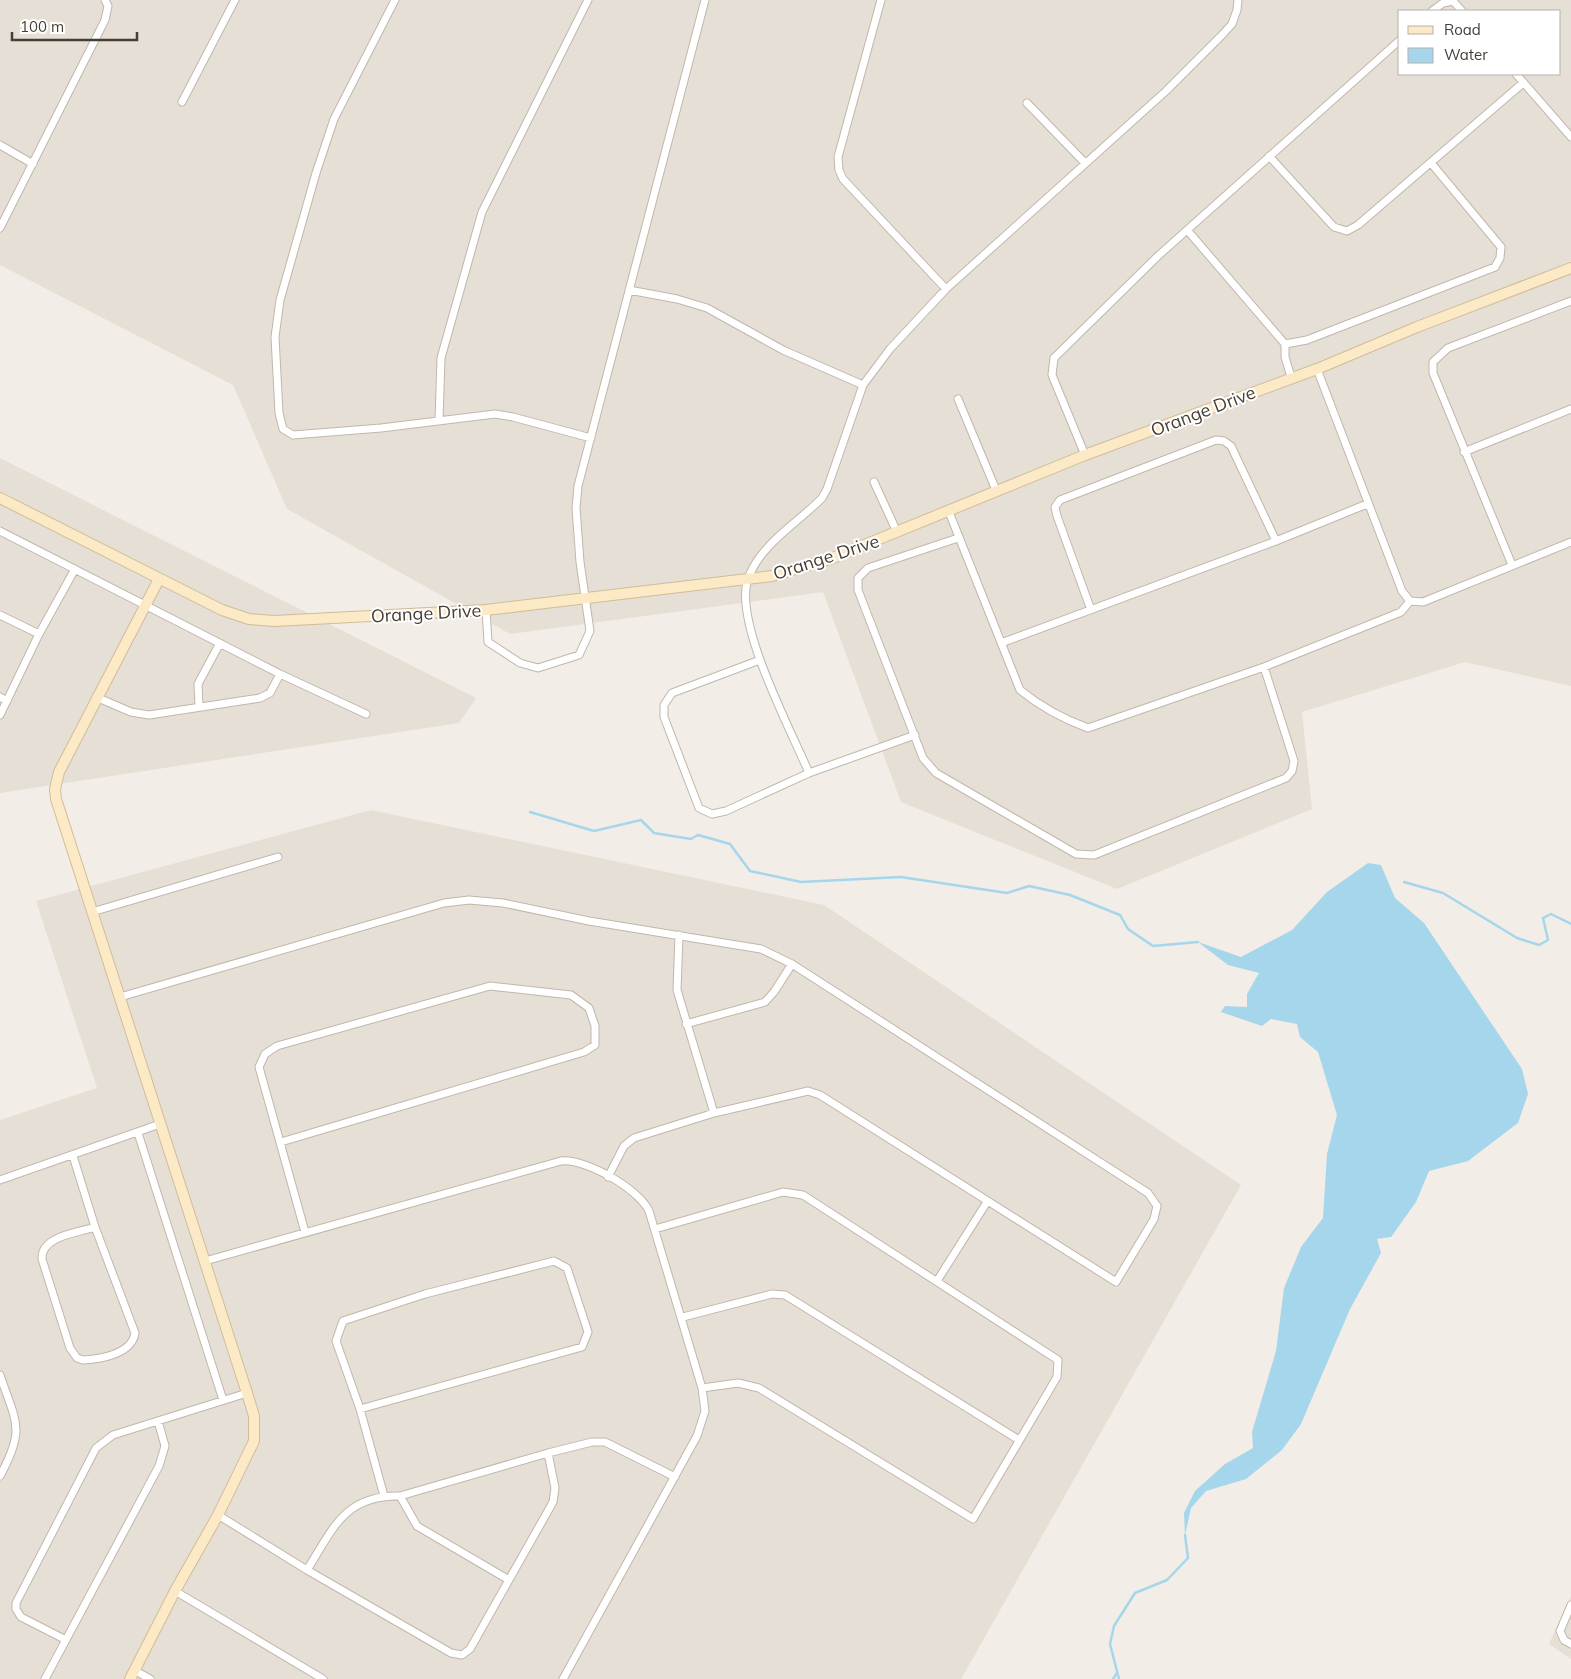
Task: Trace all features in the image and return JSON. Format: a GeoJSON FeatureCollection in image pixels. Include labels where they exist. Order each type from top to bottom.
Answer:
{"type":"FeatureCollection","features":[{"type":"Feature","properties":{"kind":"street"},"geometry":{"type":"LineString","coordinates":[[0,228],[105,20],[108,6],[105,0]]}},
{"type":"Feature","properties":{"kind":"street"},"geometry":{"type":"LineString","coordinates":[[182,102],[235,0]]}},
{"type":"Feature","properties":{"kind":"street"},"geometry":{"type":"LineString","coordinates":[[395,0],[334,119],[316,173],[276,322],[278,413],[283,429],[293,435],[502,415],[591,438]]}},
{"type":"Feature","properties":{"kind":"street"},"geometry":{"type":"LineString","coordinates":[[439,421],[441,358],[482,212],[588,0]]}},
{"type":"Feature","properties":{"kind":"street"},"geometry":{"type":"LineString","coordinates":[[486,610],[488,642],[520,663],[538,668],[579,655],[590,631],[580,562],[576,508],[578,486],[705,0]]}},
{"type":"Feature","properties":{"kind":"street"},"geometry":{"type":"LineString","coordinates":[[881,0],[838,157],[838,170],[844,179],[946,288]]}},
{"type":"Feature","properties":{"kind":"street"},"geometry":{"type":"LineString","coordinates":[[809,773],[760,660],[746,614],[747,580],[767,549],[814,507],[827,489],[863,385],[890,349],[946,288],[1166,91],[1232,24],[1238,0]]}},
{"type":"Feature","properties":{"kind":"street"},"geometry":{"type":"LineString","coordinates":[[1434,10],[1444,3],[1453,1],[1461,10]]}},
{"type":"Feature","properties":{"kind":"street"},"geometry":{"type":"LineString","coordinates":[[1085,455],[1052,375],[1054,358],[1159,255],[1398,42]]}},
{"type":"Feature","properties":{"kind":"street"},"geometry":{"type":"LineString","coordinates":[[1517,75],[1571,137]]}},
{"type":"Feature","properties":{"kind":"street"},"geometry":{"type":"LineString","coordinates":[[1269,156],[1334,228],[1346,231],[1358,224],[1431,163],[1523,83]]}},
{"type":"Feature","properties":{"kind":"street"},"geometry":{"type":"LineString","coordinates":[[1027,103],[1085,163]]}},
{"type":"Feature","properties":{"kind":"street"},"geometry":{"type":"LineString","coordinates":[[0,145],[33,164]]}},
{"type":"Feature","properties":{"kind":"street"},"geometry":{"type":"LineString","coordinates":[[1285,344],[1307,340],[1495,267],[1500,258],[1501,247],[1431,163]]}},
{"type":"Feature","properties":{"kind":"street"},"geometry":{"type":"LineString","coordinates":[[1188,231],[1285,344],[1285,357],[1291,377]]}},
{"type":"Feature","properties":{"kind":"street","name":"Orange Drive"},"geometry":{"type":"LineString","coordinates":[[0,498],[222,610],[249,619],[274,621],[486,610],[747,580],[809,566],[949,512],[996,490],[1085,455],[1291,377],[1317,369],[1417,327],[1571,268]]}},
{"type":"Feature","properties":{"kind":"street"},"geometry":{"type":"LineString","coordinates":[[629,290],[677,299],[707,308],[783,350],[863,385]]}},
{"type":"Feature","properties":{"kind":"street"},"geometry":{"type":"LineString","coordinates":[[1512,565],[1433,373],[1433,362],[1448,348],[1571,302]]}},
{"type":"Feature","properties":{"kind":"street"},"geometry":{"type":"LineString","coordinates":[[1317,369],[1367,504],[1402,591],[1410,601],[1422,602],[1571,542]]}},
{"type":"Feature","properties":{"kind":"street"},"geometry":{"type":"LineString","coordinates":[[958,399],[996,490]]}},
{"type":"Feature","properties":{"kind":"street"},"geometry":{"type":"LineString","coordinates":[[1464,452],[1571,408]]}},
{"type":"Feature","properties":{"kind":"street"},"geometry":{"type":"LineString","coordinates":[[1091,610],[1055,507],[1060,500],[1207,444],[1224,441],[1231,446],[1276,541]]}},
{"type":"Feature","properties":{"kind":"street"},"geometry":{"type":"LineString","coordinates":[[874,482],[897,532]]}},
{"type":"Feature","properties":{"kind":"street"},"geometry":{"type":"LineString","coordinates":[[1001,643],[1276,541],[1367,504]]}},
{"type":"Feature","properties":{"kind":"street"},"geometry":{"type":"LineString","coordinates":[[949,512],[1020,690],[1037,704],[1068,721],[1088,728],[1264,667],[1401,612],[1410,601]]}},
{"type":"Feature","properties":{"kind":"street"},"geometry":{"type":"LineString","coordinates":[[0,531],[280,674],[366,714]]}},
{"type":"Feature","properties":{"kind":"street"},"geometry":{"type":"LineString","coordinates":[[958,538],[868,568],[858,578],[858,590],[923,758],[936,773],[1076,854],[1094,855],[1286,778],[1292,771],[1294,761],[1264,667]]}},
{"type":"Feature","properties":{"kind":"street"},"geometry":{"type":"LineString","coordinates":[[0,715],[4,699],[75,569]]}},
{"type":"Feature","properties":{"kind":"street"},"geometry":{"type":"LineString","coordinates":[[150,1679],[132,1675],[175,1590],[218,1515],[254,1441],[254,1416],[57,806],[55,789],[59,772],[96,697],[160,579]]}},
{"type":"Feature","properties":{"kind":"street"},"geometry":{"type":"LineString","coordinates":[[0,615],[39,634]]}},
{"type":"Feature","properties":{"kind":"street"},"geometry":{"type":"LineString","coordinates":[[199,706],[198,684],[220,643]]}},
{"type":"Feature","properties":{"kind":"street"},"geometry":{"type":"LineString","coordinates":[[760,660],[672,693],[664,705],[664,717],[699,808],[712,814],[726,811],[809,773],[915,735]]}},
{"type":"Feature","properties":{"kind":"street"},"geometry":{"type":"LineString","coordinates":[[96,697],[143,715],[260,698],[270,693],[280,674]]}},
{"type":"Feature","properties":{"kind":"street"},"geometry":{"type":"LineString","coordinates":[[92,912],[278,857]]}},
{"type":"Feature","properties":{"kind":"street"},"geometry":{"type":"LineString","coordinates":[[120,997],[456,901],[469,900],[503,903],[589,921],[761,950],[792,964],[1148,1193],[1155,1199],[1157,1206],[1154,1220],[1116,1282],[813,1092],[792,1093],[714,1113],[628,1141],[608,1176]]}},
{"type":"Feature","properties":{"kind":"street"},"geometry":{"type":"LineString","coordinates":[[679,935],[676,985],[686,1024],[714,1113]]}},
{"type":"Feature","properties":{"kind":"street"},"geometry":{"type":"LineString","coordinates":[[686,1024],[765,1002],[774,992],[792,964]]}},
{"type":"Feature","properties":{"kind":"street"},"geometry":{"type":"LineString","coordinates":[[281,1142],[584,1052],[594,1045],[595,1026],[588,1008],[571,995],[490,986],[277,1046],[264,1054],[259,1067],[305,1232]]}},
{"type":"Feature","properties":{"kind":"street"},"geometry":{"type":"LineString","coordinates":[[0,1180],[160,1124]]}},
{"type":"Feature","properties":{"kind":"street"},"geometry":{"type":"LineString","coordinates":[[138,1133],[223,1400]]}},
{"type":"Feature","properties":{"kind":"street"},"geometry":{"type":"LineString","coordinates":[[72,1156],[95,1227],[135,1333],[132,1343],[125,1350],[83,1360],[77,1358],[70,1348],[42,1260],[42,1253],[49,1242],[95,1227]]}},
{"type":"Feature","properties":{"kind":"street"},"geometry":{"type":"LineString","coordinates":[[205,1261],[561,1161],[583,1163],[608,1176],[643,1201],[655,1229],[682,1317],[702,1388],[705,1411],[702,1426],[675,1477],[563,1679]]}},
{"type":"Feature","properties":{"kind":"street"},"geometry":{"type":"LineString","coordinates":[[655,1229],[784,1192],[803,1195],[1058,1360],[1057,1378],[973,1519],[759,1388],[738,1383],[702,1388]]}},
{"type":"Feature","properties":{"kind":"street"},"geometry":{"type":"LineString","coordinates":[[937,1281],[987,1202]]}},
{"type":"Feature","properties":{"kind":"street"},"geometry":{"type":"LineString","coordinates":[[360,1409],[582,1347],[588,1332],[567,1268],[554,1261],[425,1294],[343,1322],[336,1341],[360,1409],[384,1496]]}},
{"type":"Feature","properties":{"kind":"street"},"geometry":{"type":"LineString","coordinates":[[682,1317],[772,1294],[785,1295],[1019,1440]]}},
{"type":"Feature","properties":{"kind":"street"},"geometry":{"type":"LineString","coordinates":[[0,1375],[17,1425],[17,1437],[0,1476]]}},
{"type":"Feature","properties":{"kind":"street"},"geometry":{"type":"LineString","coordinates":[[66,1640],[21,1617],[16,1609],[16,1603],[96,1448],[113,1435],[247,1394]]}},
{"type":"Feature","properties":{"kind":"street"},"geometry":{"type":"LineString","coordinates":[[45,1679],[159,1466],[165,1446],[158,1421]]}},
{"type":"Feature","properties":{"kind":"street"},"geometry":{"type":"LineString","coordinates":[[307,1570],[346,1511],[384,1496],[400,1496],[548,1453],[592,1442],[605,1442],[675,1477]]}},
{"type":"Feature","properties":{"kind":"street"},"geometry":{"type":"LineString","coordinates":[[218,1515],[307,1570],[457,1655],[467,1653],[470,1649],[553,1502],[555,1488],[548,1453]]}},
{"type":"Feature","properties":{"kind":"street"},"geometry":{"type":"LineString","coordinates":[[400,1496],[416,1526],[510,1580]]}},
{"type":"Feature","properties":{"kind":"street"},"geometry":{"type":"LineString","coordinates":[[175,1590],[323,1679]]}},
{"type":"Feature","properties":{"kind":"street"},"geometry":{"type":"LineString","coordinates":[[1571,1605],[1560,1631],[1564,1640],[1571,1644]]}},
{"type":"Feature","properties":{"kind":"shaded area"},"geometry":{"type":"Polygon","coordinates":[[[0,0],[1571,0],[1571,686],[1465,662],[1302,712],[1312,809],[1117,889],[901,802],[823,592],[510,634],[287,509],[233,385],[0,265],[0,0]]]}},
{"type":"Feature","properties":{"kind":"shaded area"},"geometry":{"type":"Polygon","coordinates":[[[0,458],[476,698],[459,723],[0,793],[0,458]]]}},
{"type":"Feature","properties":{"kind":"shaded area"},"geometry":{"type":"Polygon","coordinates":[[[371,810],[824,905],[1241,1185],[961,1679],[0,1679],[0,1120],[97,1088],[36,901],[371,810]]]}},
{"type":"Feature","properties":{"kind":"shaded area"},"geometry":{"type":"Polygon","coordinates":[[[1571,1596],[1571,1659],[1549,1644],[1571,1596]]]}},
{"type":"Feature","properties":{"kind":"water"},"geometry":{"type":"Polygon","coordinates":[[[1368,863],[1381,865],[1395,898],[1424,923],[1522,1069],[1528,1094],[1518,1123],[1468,1161],[1429,1171],[1416,1202],[1391,1237],[1377,1239],[1381,1253],[1350,1309],[1301,1424],[1282,1450],[1246,1479],[1206,1491],[1191,1508],[1185,1535],[1184,1513],[1195,1491],[1225,1464],[1253,1448],[1252,1432],[1276,1351],[1284,1288],[1301,1247],[1323,1218],[1327,1154],[1337,1115],[1318,1052],[1300,1037],[1297,1024],[1271,1019],[1262,1026],[1221,1012],[1225,1006],[1247,1007],[1247,994],[1259,973],[1228,965],[1198,942],[1241,957],[1292,930],[1327,892],[1368,863]]]}},
{"type":"Feature","properties":{"kind":"waterway"},"geometry":{"type":"LineString","coordinates":[[530,812],[594,831],[641,820],[654,833],[691,839],[698,835],[730,844],[750,871],[801,882],[901,877],[1007,893],[1029,886],[1070,895],[1120,915],[1128,929],[1153,946],[1198,942]]}},
{"type":"Feature","properties":{"kind":"waterway"},"geometry":{"type":"LineString","coordinates":[[1404,882],[1443,893],[1517,938],[1539,945],[1548,940],[1543,918],[1551,914],[1571,924]]}},
{"type":"Feature","properties":{"kind":"waterway"},"geometry":{"type":"LineString","coordinates":[[1119,1679],[1110,1644],[1114,1626],[1135,1593],[1167,1580],[1188,1558],[1185,1535]]}},
{"type":"Feature","properties":{"kind":"waterway"},"geometry":{"type":"LineString","coordinates":[[1113,1679],[1117,1673]]}}]}
